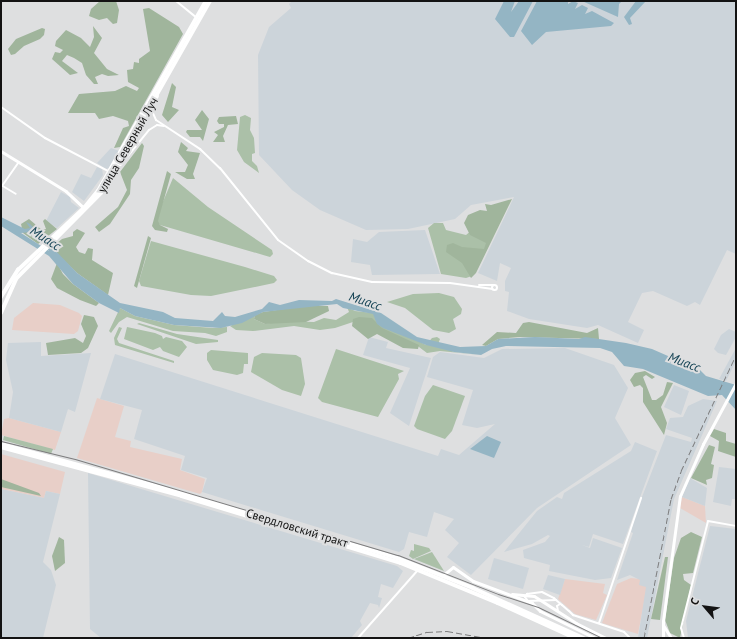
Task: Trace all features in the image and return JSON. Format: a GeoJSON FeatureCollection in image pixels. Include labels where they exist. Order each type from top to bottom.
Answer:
{"type":"FeatureCollection","features":[{"type":"Feature","properties":{"kind":"main road","name":"улица Северный Луч"},"geometry":{"type":"LineString","coordinates":[[1,297],[12,277],[84,208],[112,173],[206,1]]}},
{"type":"Feature","properties":{"kind":"main road","name":"улица Северный Луч"},"geometry":{"type":"LineString","coordinates":[[54,238],[92,204],[159,93],[210,1]]}},
{"type":"Feature","properties":{"kind":"main road","name":"улица Северный Луч"},"geometry":{"type":"LineString","coordinates":[[1,313],[11,287],[34,257]]}},
{"type":"Feature","properties":{"kind":"main road"},"geometry":{"type":"LineString","coordinates":[[663,638],[663,621],[678,503],[700,450],[736,383]]}},
{"type":"Feature","properties":{"kind":"main road","name":"Свердловский тракт"},"geometry":{"type":"LineString","coordinates":[[1,444],[182,493],[419,568],[450,579],[583,638]]}},
{"type":"Feature","properties":{"kind":"main road","name":"Свердловский тракт"},"geometry":{"type":"LineString","coordinates":[[1,447],[182,496],[419,568],[567,636],[575,638]]}},
{"type":"Feature","properties":{"kind":"main road"},"geometry":{"type":"LineString","coordinates":[[442,576],[447,574],[452,567],[473,581],[528,601],[540,611],[594,637]]}},
{"type":"Feature","properties":{"kind":"main road"},"geometry":{"type":"LineString","coordinates":[[447,574],[450,579]]}},
{"type":"Feature","properties":{"kind":"main road"},"geometry":{"type":"LineString","coordinates":[[504,593],[527,594],[541,599],[559,612],[606,638]]}},
{"type":"Feature","properties":{"kind":"main road"},"geometry":{"type":"LineString","coordinates":[[663,621],[665,631],[671,638]]}},
{"type":"Feature","properties":{"kind":"street"},"geometry":{"type":"LineString","coordinates":[[176,1],[197,18]]}},
{"type":"Feature","properties":{"kind":"street"},"geometry":{"type":"LineString","coordinates":[[159,93],[153,114],[156,120],[200,149],[220,168],[278,240],[319,267],[346,277],[372,282],[494,285],[497,288],[493,289],[478,285]]}},
{"type":"Feature","properties":{"kind":"street"},"geometry":{"type":"LineString","coordinates":[[1,107],[45,138],[112,173],[149,130],[157,125],[165,127]]}},
{"type":"Feature","properties":{"kind":"street"},"geometry":{"type":"LineString","coordinates":[[1,151],[66,191],[84,208]]}},
{"type":"Feature","properties":{"kind":"street"},"geometry":{"type":"LineString","coordinates":[[16,194],[2,185],[19,162]]}},
{"type":"Feature","properties":{"kind":"street"},"geometry":{"type":"LineString","coordinates":[[599,623],[641,498]]}},
{"type":"Feature","properties":{"kind":"street"},"geometry":{"type":"LineString","coordinates":[[684,638],[681,628],[708,521],[736,526]]}},
{"type":"Feature","properties":{"kind":"street"},"geometry":{"type":"LineString","coordinates":[[358,638],[419,568]]}},
{"type":"Feature","properties":{"kind":"street"},"geometry":{"type":"LineString","coordinates":[[556,600],[541,599],[528,601],[525,597],[527,594],[544,593],[556,600],[573,615],[624,632],[630,638]]}},
{"type":"Feature","properties":{"kind":"street"},"geometry":{"type":"LineString","coordinates":[[541,599],[546,597],[544,593]]}},
{"type":"Feature","properties":{"kind":"street"},"geometry":{"type":"LineString","coordinates":[[559,612],[557,606],[562,605]]}},
{"type":"Feature","properties":{"kind":"shaded area"},"geometry":{"type":"Polygon","coordinates":[[[292,1],[736,1],[736,254],[727,250],[700,305],[695,302],[687,306],[653,291],[642,293],[628,322],[644,330],[638,343],[598,325],[587,328],[529,319],[507,311],[509,292],[505,291],[505,281],[511,268],[500,263],[497,281],[478,273],[514,197],[471,205],[455,219],[408,229],[366,230],[320,210],[292,190],[259,155],[258,55],[269,27],[291,8],[289,4],[292,1]]]}},
{"type":"Feature","properties":{"kind":"shaded area"},"geometry":{"type":"Polygon","coordinates":[[[111,148],[119,151],[109,168],[106,169],[97,163],[111,148]]]}},
{"type":"Feature","properties":{"kind":"shaded area"},"geometry":{"type":"Polygon","coordinates":[[[97,167],[102,169],[103,175],[84,201],[72,192],[81,174],[91,178],[97,167]]]}},
{"type":"Feature","properties":{"kind":"shaded area"},"geometry":{"type":"Polygon","coordinates":[[[61,192],[70,197],[71,202],[79,208],[57,228],[46,221],[61,192]]]}},
{"type":"Feature","properties":{"kind":"shaded area"},"geometry":{"type":"Polygon","coordinates":[[[425,230],[440,274],[372,275],[370,265],[351,262],[353,239],[367,242],[379,232],[425,230]]]}},
{"type":"Feature","properties":{"kind":"shaded area"},"geometry":{"type":"Polygon","coordinates":[[[33,303],[60,305],[79,313],[82,316],[78,331],[74,334],[12,330],[14,318],[33,303]]]}},
{"type":"Feature","properties":{"kind":"shaded area"},"geometry":{"type":"Polygon","coordinates":[[[729,329],[736,332],[736,337],[726,355],[718,353],[714,349],[721,335],[729,329]]]}},
{"type":"Feature","properties":{"kind":"shaded area"},"geometry":{"type":"Polygon","coordinates":[[[369,337],[388,342],[386,348],[431,358],[409,426],[390,413],[410,368],[363,355],[369,337]]]}},
{"type":"Feature","properties":{"kind":"shaded area"},"geometry":{"type":"Polygon","coordinates":[[[41,342],[41,356],[91,353],[75,412],[68,409],[61,432],[9,418],[13,392],[6,360],[8,343],[41,342]]]}},
{"type":"Feature","properties":{"kind":"shaded area"},"geometry":{"type":"Polygon","coordinates":[[[565,348],[614,365],[628,388],[615,418],[631,445],[537,508],[471,575],[447,557],[459,543],[445,530],[454,519],[434,512],[427,537],[409,532],[404,549],[399,552],[202,492],[207,478],[181,470],[185,456],[134,439],[142,410],[100,399],[115,354],[438,456],[441,449],[459,455],[495,424],[477,428],[462,425],[473,390],[427,377],[433,357],[440,352],[484,358],[502,349],[565,348]]]}},
{"type":"Feature","properties":{"kind":"shaded area"},"geometry":{"type":"Polygon","coordinates":[[[736,348],[736,361],[726,381],[719,379],[736,348]]]}},
{"type":"Feature","properties":{"kind":"shaded area"},"geometry":{"type":"Polygon","coordinates":[[[674,385],[689,391],[681,415],[664,407],[674,385]]]}},
{"type":"Feature","properties":{"kind":"shaded area"},"geometry":{"type":"Polygon","coordinates":[[[97,398],[124,406],[115,437],[131,441],[130,447],[182,459],[180,470],[205,479],[202,492],[200,494],[77,458],[97,398]]]}},
{"type":"Feature","properties":{"kind":"shaded area"},"geometry":{"type":"Polygon","coordinates":[[[703,399],[717,401],[674,499],[647,638],[638,638],[646,587],[639,585],[640,580],[630,575],[617,580],[633,533],[631,532],[635,515],[666,435],[691,442],[692,438],[666,429],[670,418],[683,417],[688,406],[703,399]]]}},
{"type":"Feature","properties":{"kind":"shaded area"},"geometry":{"type":"Polygon","coordinates":[[[9,418],[61,432],[55,450],[1,435],[4,419],[9,418]]]}},
{"type":"Feature","properties":{"kind":"shaded area"},"geometry":{"type":"Polygon","coordinates":[[[635,442],[657,451],[623,544],[593,534],[589,547],[582,545],[590,548],[593,538],[622,548],[611,578],[595,580],[549,571],[550,565],[524,558],[523,550],[545,542],[550,536],[548,535],[532,544],[504,552],[537,511],[557,497],[562,499],[564,493],[631,451],[635,442]]]}},
{"type":"Feature","properties":{"kind":"shaded area"},"geometry":{"type":"Polygon","coordinates":[[[1,454],[65,472],[60,494],[46,491],[44,498],[1,489],[1,454]]]}},
{"type":"Feature","properties":{"kind":"shaded area"},"geometry":{"type":"Polygon","coordinates":[[[719,467],[736,469],[736,499],[732,499],[731,506],[713,502],[719,467]]]}},
{"type":"Feature","properties":{"kind":"shaded area"},"geometry":{"type":"Polygon","coordinates":[[[88,473],[397,566],[403,571],[393,588],[381,584],[378,597],[382,598],[379,608],[378,605],[370,603],[360,621],[362,625],[351,638],[101,638],[90,629],[88,473]]]}},
{"type":"Feature","properties":{"kind":"shaded area"},"geometry":{"type":"Polygon","coordinates":[[[690,478],[707,488],[705,506],[682,497],[690,478]]]}},
{"type":"Feature","properties":{"kind":"shaded area"},"geometry":{"type":"Polygon","coordinates":[[[1,489],[44,498],[46,491],[60,494],[43,562],[51,570],[56,585],[43,638],[1,638],[1,489]]]}},
{"type":"Feature","properties":{"kind":"shaded area"},"geometry":{"type":"Polygon","coordinates":[[[682,497],[705,506],[706,523],[680,508],[682,497]]]}},
{"type":"Feature","properties":{"kind":"shaded area"},"geometry":{"type":"Polygon","coordinates":[[[710,526],[736,529],[736,638],[688,638],[686,621],[710,526]]]}},
{"type":"Feature","properties":{"kind":"shaded area"},"geometry":{"type":"Polygon","coordinates":[[[494,558],[529,568],[523,589],[488,579],[494,558]]]}},
{"type":"Feature","properties":{"kind":"shaded area"},"geometry":{"type":"Polygon","coordinates":[[[548,575],[565,579],[560,595],[543,589],[548,575]]]}},
{"type":"Feature","properties":{"kind":"shaded area"},"geometry":{"type":"Polygon","coordinates":[[[631,578],[640,579],[647,587],[638,634],[602,623],[617,584],[631,578]]]}},
{"type":"Feature","properties":{"kind":"shaded area"},"geometry":{"type":"Polygon","coordinates":[[[565,579],[605,584],[603,593],[607,595],[596,620],[575,614],[558,599],[565,579]]]}},
{"type":"Feature","properties":{"kind":"green space"},"geometry":{"type":"Polygon","coordinates":[[[100,1],[116,1],[119,10],[117,23],[113,24],[107,18],[99,20],[89,16],[91,9],[100,1]]]}},
{"type":"Feature","properties":{"kind":"green space"},"geometry":{"type":"Polygon","coordinates":[[[149,8],[179,27],[183,34],[120,147],[114,148],[123,128],[129,126],[128,121],[113,116],[99,119],[95,113],[68,113],[79,94],[115,91],[126,86],[137,91],[139,88],[128,82],[127,70],[133,69],[134,62],[139,63],[139,59],[150,51],[143,9],[149,8]]]}},
{"type":"Feature","properties":{"kind":"green space"},"geometry":{"type":"Polygon","coordinates":[[[93,26],[102,38],[94,53],[107,69],[119,75],[108,76],[102,74],[95,77],[98,84],[94,84],[86,75],[82,63],[74,58],[67,55],[62,61],[78,73],[70,75],[52,59],[55,52],[60,53],[63,50],[55,46],[56,41],[66,30],[81,38],[90,47],[94,37],[93,26]]]}},
{"type":"Feature","properties":{"kind":"green space"},"geometry":{"type":"Polygon","coordinates":[[[42,28],[45,29],[44,35],[40,39],[24,46],[15,54],[11,55],[8,49],[16,39],[42,28]]]}},
{"type":"Feature","properties":{"kind":"green space"},"geometry":{"type":"Polygon","coordinates":[[[172,83],[176,87],[172,107],[179,110],[168,122],[162,115],[172,83]]]}},
{"type":"Feature","properties":{"kind":"green space"},"geometry":{"type":"Polygon","coordinates":[[[202,110],[209,119],[203,141],[200,137],[190,137],[186,132],[187,130],[202,130],[195,120],[202,110]]]}},
{"type":"Feature","properties":{"kind":"green space"},"geometry":{"type":"Polygon","coordinates":[[[245,115],[251,118],[250,130],[254,138],[255,153],[252,154],[252,161],[257,166],[259,173],[244,162],[237,150],[240,117],[245,115]]]}},
{"type":"Feature","properties":{"kind":"green space"},"geometry":{"type":"Polygon","coordinates":[[[236,116],[238,124],[228,125],[223,136],[225,142],[213,142],[218,135],[214,132],[224,127],[224,124],[219,124],[217,121],[219,117],[236,116]]]}},
{"type":"Feature","properties":{"kind":"green space"},"geometry":{"type":"Polygon","coordinates":[[[181,142],[188,148],[186,151],[200,153],[193,174],[195,179],[187,179],[175,172],[185,172],[188,165],[178,152],[181,142]]]}},
{"type":"Feature","properties":{"kind":"green space"},"geometry":{"type":"Polygon","coordinates":[[[142,143],[144,146],[139,168],[131,180],[130,194],[110,224],[99,232],[95,227],[118,207],[127,190],[120,172],[142,143]]]}},
{"type":"Feature","properties":{"kind":"green space"},"geometry":{"type":"Polygon","coordinates":[[[167,171],[171,174],[158,221],[160,225],[168,229],[167,232],[155,230],[152,226],[167,171]]]}},
{"type":"Feature","properties":{"kind":"green space"},"geometry":{"type":"Polygon","coordinates":[[[173,178],[208,207],[272,250],[273,254],[270,257],[160,225],[157,222],[162,204],[173,178]]]}},
{"type":"Feature","properties":{"kind":"green space"},"geometry":{"type":"Polygon","coordinates":[[[512,199],[476,273],[471,278],[462,263],[446,252],[447,245],[453,243],[462,247],[484,249],[486,243],[470,235],[464,223],[468,215],[480,210],[487,211],[485,204],[491,205],[512,199]]]}},
{"type":"Feature","properties":{"kind":"green space"},"geometry":{"type":"Polygon","coordinates":[[[29,219],[42,230],[46,229],[43,221],[45,219],[57,229],[38,244],[23,233],[21,224],[29,219]]]}},
{"type":"Feature","properties":{"kind":"green space"},"geometry":{"type":"Polygon","coordinates":[[[434,223],[443,223],[446,230],[466,235],[473,229],[498,224],[472,276],[466,278],[441,274],[428,228],[434,223]]]}},
{"type":"Feature","properties":{"kind":"green space"},"geometry":{"type":"Polygon","coordinates":[[[77,229],[85,233],[76,247],[79,252],[85,254],[88,248],[93,249],[92,260],[113,273],[108,295],[77,273],[51,248],[62,239],[73,236],[73,232],[77,229]]]}},
{"type":"Feature","properties":{"kind":"green space"},"geometry":{"type":"Polygon","coordinates":[[[148,236],[151,238],[137,288],[134,286],[148,236]]]}},
{"type":"Feature","properties":{"kind":"green space"},"geometry":{"type":"Polygon","coordinates":[[[151,241],[245,267],[274,276],[277,280],[274,283],[211,296],[191,295],[141,286],[139,281],[151,241]]]}},
{"type":"Feature","properties":{"kind":"green space"},"geometry":{"type":"Polygon","coordinates":[[[57,263],[63,274],[73,284],[99,303],[96,306],[80,300],[57,288],[51,279],[57,263]]]}},
{"type":"Feature","properties":{"kind":"green space"},"geometry":{"type":"Polygon","coordinates":[[[439,293],[454,297],[462,309],[461,314],[453,319],[456,329],[449,333],[433,330],[405,308],[387,302],[413,294],[439,293]]]}},
{"type":"Feature","properties":{"kind":"green space"},"geometry":{"type":"Polygon","coordinates":[[[305,306],[328,306],[329,311],[306,322],[265,324],[254,319],[255,315],[263,312],[305,306]]]}},
{"type":"Feature","properties":{"kind":"green space"},"geometry":{"type":"Polygon","coordinates":[[[347,307],[355,311],[373,313],[377,320],[426,345],[432,338],[437,337],[440,339],[438,344],[454,352],[481,355],[440,351],[427,353],[415,344],[356,321],[335,328],[320,330],[294,326],[253,331],[236,330],[230,326],[255,315],[254,319],[265,324],[282,321],[314,322],[324,318],[336,320],[349,312],[347,307]]]}},
{"type":"Feature","properties":{"kind":"green space"},"geometry":{"type":"Polygon","coordinates":[[[120,308],[135,316],[174,325],[213,328],[227,327],[227,332],[216,336],[205,333],[173,331],[127,317],[119,322],[111,333],[109,331],[120,308]]]}},
{"type":"Feature","properties":{"kind":"green space"},"geometry":{"type":"Polygon","coordinates":[[[84,315],[94,317],[98,326],[88,348],[81,353],[48,355],[46,343],[75,338],[83,343],[86,336],[81,324],[84,315]]]}},
{"type":"Feature","properties":{"kind":"green space"},"geometry":{"type":"Polygon","coordinates":[[[359,317],[372,318],[382,328],[419,345],[418,349],[403,348],[377,334],[368,339],[352,326],[353,319],[359,317]]]}},
{"type":"Feature","properties":{"kind":"green space"},"geometry":{"type":"Polygon","coordinates":[[[529,322],[587,333],[598,328],[599,339],[520,337],[498,339],[486,346],[482,345],[497,332],[516,333],[523,323],[529,322]]]}},
{"type":"Feature","properties":{"kind":"green space"},"geometry":{"type":"Polygon","coordinates":[[[139,323],[177,334],[218,340],[218,342],[196,344],[137,324],[139,323]]]}},
{"type":"Feature","properties":{"kind":"green space"},"geometry":{"type":"Polygon","coordinates":[[[119,327],[122,328],[117,339],[119,343],[174,361],[174,363],[115,345],[114,338],[119,327]]]}},
{"type":"Feature","properties":{"kind":"green space"},"geometry":{"type":"Polygon","coordinates":[[[127,327],[155,333],[162,336],[163,339],[166,337],[182,341],[187,347],[179,357],[163,351],[160,347],[153,350],[124,339],[127,327]]]}},
{"type":"Feature","properties":{"kind":"green space"},"geometry":{"type":"Polygon","coordinates":[[[336,349],[404,371],[398,374],[399,379],[378,417],[322,402],[318,398],[336,349]]]}},
{"type":"Feature","properties":{"kind":"green space"},"geometry":{"type":"Polygon","coordinates":[[[211,350],[248,353],[248,364],[244,364],[243,373],[237,375],[213,370],[207,360],[207,353],[211,350]]]}},
{"type":"Feature","properties":{"kind":"green space"},"geometry":{"type":"Polygon","coordinates":[[[262,353],[296,355],[301,358],[305,384],[301,396],[282,390],[251,372],[254,357],[262,353]]]}},
{"type":"Feature","properties":{"kind":"green space"},"geometry":{"type":"Polygon","coordinates":[[[645,371],[655,377],[652,379],[646,375],[643,377],[652,400],[656,400],[663,395],[667,382],[673,383],[661,407],[667,423],[664,435],[643,402],[643,388],[640,385],[634,387],[630,380],[635,373],[645,371]]]}},
{"type":"Feature","properties":{"kind":"green space"},"geometry":{"type":"Polygon","coordinates":[[[433,385],[465,396],[452,431],[445,439],[417,429],[414,426],[425,396],[433,385]]]}},
{"type":"Feature","properties":{"kind":"green space"},"geometry":{"type":"Polygon","coordinates":[[[714,429],[726,433],[726,441],[736,444],[736,457],[718,451],[719,441],[710,436],[714,429]]]}},
{"type":"Feature","properties":{"kind":"green space"},"geometry":{"type":"Polygon","coordinates":[[[4,436],[53,449],[51,454],[3,440],[4,436]]]}},
{"type":"Feature","properties":{"kind":"green space"},"geometry":{"type":"Polygon","coordinates":[[[709,445],[715,447],[711,464],[714,465],[712,478],[706,480],[707,485],[691,478],[709,445]]]}},
{"type":"Feature","properties":{"kind":"green space"},"geometry":{"type":"Polygon","coordinates":[[[1,479],[39,493],[41,496],[1,487],[1,479]]]}},
{"type":"Feature","properties":{"kind":"green space"},"geometry":{"type":"Polygon","coordinates":[[[691,532],[702,537],[693,573],[683,574],[684,580],[691,585],[680,638],[670,633],[665,620],[674,558],[681,538],[691,532]]]}},
{"type":"Feature","properties":{"kind":"green space"},"geometry":{"type":"Polygon","coordinates":[[[59,537],[64,540],[65,563],[55,571],[52,556],[59,537]]]}},
{"type":"Feature","properties":{"kind":"green space"},"geometry":{"type":"Polygon","coordinates":[[[414,544],[429,548],[431,551],[413,559],[409,556],[411,550],[414,551],[414,544]]]}},
{"type":"Feature","properties":{"kind":"green space"},"geometry":{"type":"Polygon","coordinates":[[[432,552],[444,571],[414,559],[432,552]]]}},
{"type":"Feature","properties":{"kind":"green space"},"geometry":{"type":"Polygon","coordinates":[[[665,557],[668,557],[660,620],[651,619],[665,557]]]}},
{"type":"Feature","properties":{"kind":"water"},"geometry":{"type":"Polygon","coordinates":[[[504,1],[515,1],[511,12],[519,1],[533,1],[514,37],[510,37],[495,19],[504,1]]]}},
{"type":"Feature","properties":{"kind":"water"},"geometry":{"type":"Polygon","coordinates":[[[537,1],[568,1],[568,4],[573,1],[578,3],[575,9],[582,5],[588,8],[585,14],[592,11],[614,23],[611,26],[546,32],[532,45],[521,31],[537,1]]]}},
{"type":"Feature","properties":{"kind":"water"},"geometry":{"type":"Polygon","coordinates":[[[582,1],[622,1],[619,4],[618,17],[582,1]]]}},
{"type":"Feature","properties":{"kind":"water"},"geometry":{"type":"Polygon","coordinates":[[[636,1],[646,1],[630,18],[632,24],[629,25],[624,17],[636,1]]]}},
{"type":"Feature","properties":{"kind":"water","name":"Миасс"},"geometry":{"type":"Polygon","coordinates":[[[1,217],[25,229],[30,228],[26,222],[30,224],[77,273],[120,303],[163,312],[175,318],[213,321],[222,312],[225,316],[235,317],[262,309],[269,302],[280,305],[299,300],[332,301],[336,299],[381,313],[417,337],[460,347],[486,346],[498,339],[535,337],[579,339],[585,337],[626,343],[652,349],[700,370],[706,376],[736,385],[736,410],[722,395],[708,396],[643,369],[624,366],[612,352],[600,348],[506,346],[492,349],[481,355],[454,352],[426,345],[383,328],[377,324],[373,314],[343,308],[337,304],[263,312],[242,323],[221,328],[174,325],[135,316],[120,308],[119,313],[99,303],[73,284],[49,256],[1,226],[1,217]],[[32,232],[21,233],[49,251],[38,236],[32,232]]]}},
{"type":"Feature","properties":{"kind":"water"},"geometry":{"type":"Polygon","coordinates":[[[487,436],[501,442],[494,458],[470,449],[487,436]]]}},
{"type":"Feature","properties":{"kind":"tram line"},"geometry":{"type":"LineString","coordinates":[[1,441],[75,459],[398,555],[498,594],[538,607],[602,638]]}},
{"type":"Feature","properties":{"kind":"railway"},"geometry":{"type":"LineString","coordinates":[[644,638],[671,499],[681,471],[736,355]]}},
{"type":"Feature","properties":{"kind":"railway"},"geometry":{"type":"LineString","coordinates":[[408,638],[427,632],[447,631],[486,638]]}}]}
